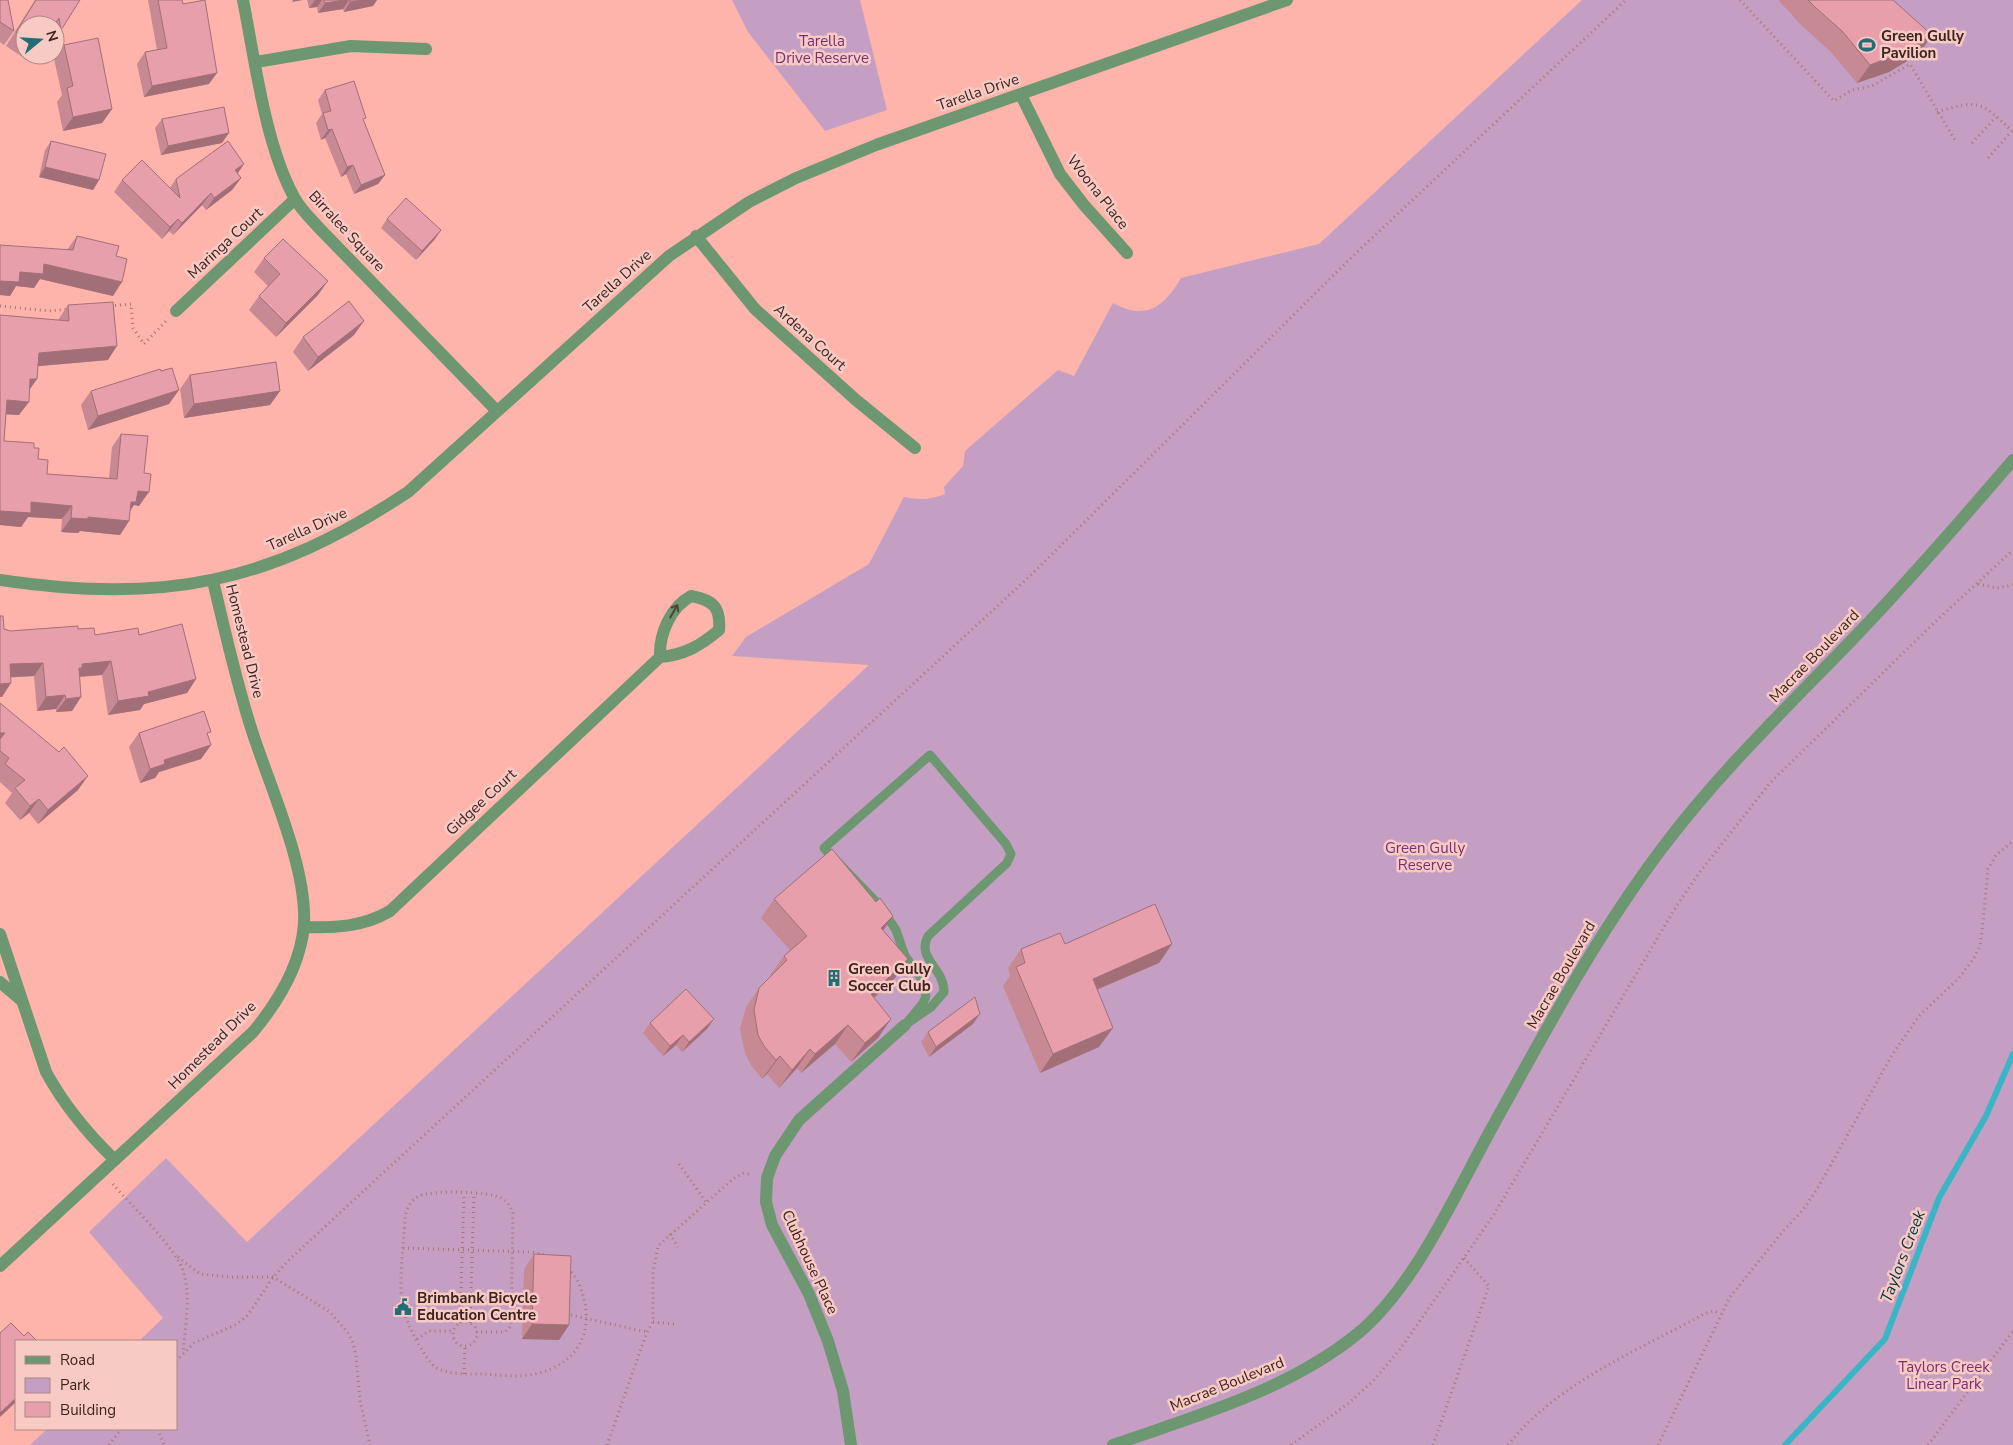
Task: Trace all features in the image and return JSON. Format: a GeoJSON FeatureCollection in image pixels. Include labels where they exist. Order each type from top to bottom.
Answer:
{"type":"FeatureCollection","features":[{"type":"Feature","properties":{"kind":"street","name":"Birralee Square"},"geometry":{"type":"LineString","coordinates":[[243,0],[272,141],[282,173],[295,200],[321,230],[497,411]]}},
{"type":"Feature","properties":{"kind":"street","name":"Tarella Drive"},"geometry":{"type":"LineString","coordinates":[[0,580],[81,589],[165,588],[213,581],[248,572],[295,555],[364,521],[408,492],[639,282],[696,236],[748,202],[796,178],[876,145],[1287,0]]}},
{"type":"Feature","properties":{"kind":"street"},"geometry":{"type":"LineString","coordinates":[[256,62],[351,46],[426,49]]}},
{"type":"Feature","properties":{"kind":"street","name":"Woona Place"},"geometry":{"type":"LineString","coordinates":[[1021,95],[1060,174],[1084,205],[1127,254]]}},
{"type":"Feature","properties":{"kind":"street","name":"Maringa Court"},"geometry":{"type":"LineString","coordinates":[[176,311],[295,200]]}},
{"type":"Feature","properties":{"kind":"street","name":"Ardena Court"},"geometry":{"type":"LineString","coordinates":[[696,236],[755,309],[856,400],[915,448]]}},
{"type":"Feature","properties":{"kind":"street","name":"Macrae Boulevard"},"geometry":{"type":"LineString","coordinates":[[1113,1445],[1208,1412],[1291,1376],[1333,1352],[1358,1333],[1381,1311],[1425,1248],[1587,960],[1616,913],[1653,860],[1715,784],[1902,587],[2013,460]]}},
{"type":"Feature","properties":{"kind":"street","name":"Homestead Drive"},"geometry":{"type":"LineString","coordinates":[[0,1266],[252,1032],[267,1015],[286,985],[297,959],[304,927],[300,878],[232,661],[213,581]]}},
{"type":"Feature","properties":{"kind":"street"},"geometry":{"type":"LineString","coordinates":[[692,596],[706,598],[716,607],[720,618],[718,630],[704,643],[678,656],[660,657],[659,642],[679,603],[692,596]]}},
{"type":"Feature","properties":{"kind":"street","name":"Gidgee Court"},"geometry":{"type":"LineString","coordinates":[[304,927],[332,928],[356,925],[374,920],[390,911],[660,657]]}},
{"type":"Feature","properties":{"kind":"street"},"geometry":{"type":"LineString","coordinates":[[0,934],[43,1065],[57,1093],[92,1139],[114,1160]]}},
{"type":"Feature","properties":{"kind":"street"},"geometry":{"type":"LineString","coordinates":[[0,982],[21,1000]]}},
{"type":"Feature","properties":{"kind":"street","name":"Clubhouse Place"},"geometry":{"type":"LineString","coordinates":[[851,1445],[849,1422],[828,1340],[809,1294],[772,1224],[766,1202],[767,1178],[774,1156],[799,1120],[905,1025]]}},
{"type":"Feature","properties":{"kind":"lane"},"geometry":{"type":"LineString","coordinates":[[930,755],[1006,844],[1011,854],[1008,863],[928,936],[923,949],[941,975],[944,992],[930,1008],[905,1025],[923,1003],[926,996],[921,978],[905,956],[896,930],[880,906],[824,848],[930,755]]}},
{"type":"Feature","properties":{"kind":"path"},"geometry":{"type":"LineString","coordinates":[[178,1358],[194,1343],[237,1324],[248,1315],[273,1277],[1030,576],[1356,254],[1626,0]]}},
{"type":"Feature","properties":{"kind":"path"},"geometry":{"type":"LineString","coordinates":[[1740,0],[1834,101],[1852,90],[1872,86],[1910,64],[1956,142]]}},
{"type":"Feature","properties":{"kind":"path"},"geometry":{"type":"LineString","coordinates":[[1937,112],[1965,104],[1979,104],[2012,131],[1988,158]]}},
{"type":"Feature","properties":{"kind":"path"},"geometry":{"type":"LineString","coordinates":[[1972,143],[1996,117]]}},
{"type":"Feature","properties":{"kind":"path"},"geometry":{"type":"LineString","coordinates":[[103,306],[130,304],[133,328],[144,344],[176,311]]}},
{"type":"Feature","properties":{"kind":"path"},"geometry":{"type":"LineString","coordinates":[[0,306],[49,311],[76,308]]}},
{"type":"Feature","properties":{"kind":"path"},"geometry":{"type":"LineString","coordinates":[[1291,1445],[1349,1403],[1374,1380],[1402,1348],[1493,1216],[1566,1090],[1699,874],[1764,790],[1794,757],[2013,550]]}},
{"type":"Feature","properties":{"kind":"path"},"geometry":{"type":"LineString","coordinates":[[1978,584],[1997,588],[2013,585]]}},
{"type":"Feature","properties":{"kind":"path"},"geometry":{"type":"LineString","coordinates":[[1658,1445],[1730,1297],[1746,1275],[1803,1210],[1819,1186],[1892,1054],[1920,1016],[1958,978],[1974,958],[1980,946],[1988,869],[1996,855],[2013,841]]}},
{"type":"Feature","properties":{"kind":"path"},"geometry":{"type":"LineString","coordinates":[[679,1164],[706,1202]]}},
{"type":"Feature","properties":{"kind":"path"},"geometry":{"type":"LineString","coordinates":[[102,1172],[178,1257],[200,1274],[231,1277],[273,1277],[330,1312],[348,1333],[356,1356],[360,1400],[370,1445]]}},
{"type":"Feature","properties":{"kind":"path"},"geometry":{"type":"LineString","coordinates":[[607,1445],[647,1332],[653,1322],[653,1272],[658,1246],[734,1178],[744,1173],[767,1178]]}},
{"type":"Feature","properties":{"kind":"path"},"geometry":{"type":"LineString","coordinates":[[417,1339],[430,1331],[453,1331],[460,1323],[464,1193]]}},
{"type":"Feature","properties":{"kind":"path"},"geometry":{"type":"LineString","coordinates":[[476,1332],[500,1333],[509,1330],[515,1220],[510,1206],[494,1195],[464,1193],[423,1194],[412,1202],[406,1212],[403,1248],[403,1308],[417,1339],[436,1368],[464,1374],[528,1375],[554,1368],[570,1358],[585,1329],[587,1318],[581,1291],[567,1267]]}},
{"type":"Feature","properties":{"kind":"path"},"geometry":{"type":"LineString","coordinates":[[465,1346],[475,1340],[476,1332],[470,1323],[474,1194]]}},
{"type":"Feature","properties":{"kind":"path"},"geometry":{"type":"LineString","coordinates":[[670,1234],[678,1247]]}},
{"type":"Feature","properties":{"kind":"path"},"geometry":{"type":"LineString","coordinates":[[403,1248],[514,1251],[540,1253],[553,1258]]}},
{"type":"Feature","properties":{"kind":"path"},"geometry":{"type":"LineString","coordinates":[[178,1257],[184,1275],[187,1295],[183,1352]]}},
{"type":"Feature","properties":{"kind":"path"},"geometry":{"type":"LineString","coordinates":[[1433,1445],[1489,1286],[1464,1257]]}},
{"type":"Feature","properties":{"kind":"path"},"geometry":{"type":"LineString","coordinates":[[1508,1445],[1521,1429],[1556,1398],[1704,1314],[1713,1311],[1721,1313]]}},
{"type":"Feature","properties":{"kind":"path"},"geometry":{"type":"LineString","coordinates":[[566,1314],[647,1332]]}},
{"type":"Feature","properties":{"kind":"path"},"geometry":{"type":"LineString","coordinates":[[653,1322],[674,1324]]}},
{"type":"Feature","properties":{"kind":"path"},"geometry":{"type":"LineString","coordinates":[[460,1323],[470,1323]]}},
{"type":"Feature","properties":{"kind":"path"},"geometry":{"type":"LineString","coordinates":[[453,1331],[455,1341],[465,1346]]}},
{"type":"Feature","properties":{"kind":"path"},"geometry":{"type":"LineString","coordinates":[[1928,1445],[2013,1332]]}},
{"type":"Feature","properties":{"kind":"path"},"geometry":{"type":"LineString","coordinates":[[464,1374],[465,1346]]}},
{"type":"Feature","properties":{"kind":"path"},"geometry":{"type":"LineString","coordinates":[[109,1445],[120,1430]]}},
{"type":"Feature","properties":{"kind":"path"},"geometry":{"type":"LineString","coordinates":[[158,1430],[164,1445]]}},
{"type":"Feature","properties":{"kind":"green space","name":"Tarella Drive Reserve"},"geometry":{"type":"Polygon","coordinates":[[[732,0],[860,0],[887,110],[825,131],[748,32],[732,0]]]}},
{"type":"Feature","properties":{"kind":"green space","name":"Green Gully Reserve"},"geometry":{"type":"Polygon","coordinates":[[[1582,0],[2013,0],[2013,1445],[30,1445],[46,1430],[178,1430],[178,1340],[140,1340],[163,1318],[89,1232],[166,1158],[247,1242],[869,665],[732,656],[746,637],[869,564],[904,497],[924,499],[945,494],[944,487],[963,466],[965,451],[1058,370],[1074,376],[1113,303],[1135,311],[1145,311],[1153,308],[1168,297],[1181,278],[1319,244],[1582,0]]]}},
{"type":"Feature","properties":{"kind":"building"},"geometry":{"type":"Polygon","coordinates":[[[0,0],[8,0],[14,31],[0,22],[0,0]]]}},
{"type":"Feature","properties":{"kind":"building"},"geometry":{"type":"Polygon","coordinates":[[[36,0],[80,0],[65,24],[65,15],[27,15],[36,0]]]}},
{"type":"Feature","properties":{"kind":"building"},"geometry":{"type":"Polygon","coordinates":[[[158,0],[182,0],[183,4],[205,0],[217,73],[152,86],[145,52],[167,48],[158,0]]]}},
{"type":"Feature","properties":{"kind":"building"},"geometry":{"type":"Polygon","coordinates":[[[324,0],[344,0],[325,3],[324,0]]]}},
{"type":"Feature","properties":{"kind":"building"},"geometry":{"type":"Polygon","coordinates":[[[1808,0],[1893,0],[1932,35],[1902,53],[1870,65],[1843,32],[1808,0]]]}},
{"type":"Feature","properties":{"kind":"building"},"geometry":{"type":"Polygon","coordinates":[[[98,38],[112,109],[73,117],[67,88],[73,86],[65,45],[98,38]]]}},
{"type":"Feature","properties":{"kind":"building"},"geometry":{"type":"Polygon","coordinates":[[[354,81],[366,118],[363,119],[385,175],[361,185],[353,165],[347,167],[332,129],[328,130],[323,113],[331,111],[325,90],[354,81]]]}},
{"type":"Feature","properties":{"kind":"building"},"geometry":{"type":"Polygon","coordinates":[[[224,107],[229,133],[168,146],[162,119],[224,107]]]}},
{"type":"Feature","properties":{"kind":"building"},"geometry":{"type":"Polygon","coordinates":[[[51,141],[106,154],[99,180],[45,167],[51,141]]]}},
{"type":"Feature","properties":{"kind":"building"},"geometry":{"type":"Polygon","coordinates":[[[228,141],[244,164],[235,170],[241,178],[214,198],[211,193],[182,223],[178,219],[170,227],[122,180],[142,160],[180,198],[176,179],[228,141]]]}},
{"type":"Feature","properties":{"kind":"building"},"geometry":{"type":"Polygon","coordinates":[[[406,198],[441,230],[422,251],[387,219],[406,198]]]}},
{"type":"Feature","properties":{"kind":"building"},"geometry":{"type":"Polygon","coordinates":[[[77,236],[119,246],[116,256],[127,259],[122,282],[44,264],[43,274],[20,272],[19,282],[0,281],[0,245],[73,250],[77,236]]]}},
{"type":"Feature","properties":{"kind":"building"},"geometry":{"type":"Polygon","coordinates":[[[283,239],[328,281],[286,323],[259,296],[280,274],[264,258],[283,239]]]}},
{"type":"Feature","properties":{"kind":"building"},"geometry":{"type":"Polygon","coordinates":[[[349,301],[364,321],[318,357],[303,337],[349,301]]]}},
{"type":"Feature","properties":{"kind":"building"},"geometry":{"type":"Polygon","coordinates":[[[113,302],[117,346],[39,353],[37,379],[30,379],[29,402],[7,400],[4,441],[34,443],[34,448],[39,448],[38,459],[48,460],[47,474],[117,479],[121,434],[148,436],[144,473],[151,474],[149,492],[138,491],[136,502],[131,502],[129,521],[88,517],[88,519],[71,518],[72,506],[31,502],[31,513],[0,511],[0,315],[69,321],[68,305],[113,302]]]}},
{"type":"Feature","properties":{"kind":"building"},"geometry":{"type":"Polygon","coordinates":[[[276,362],[280,391],[194,404],[190,375],[276,362]]]}},
{"type":"Feature","properties":{"kind":"building"},"geometry":{"type":"Polygon","coordinates":[[[172,368],[179,390],[98,416],[91,391],[160,369],[161,371],[172,368]]]}},
{"type":"Feature","properties":{"kind":"building"},"geometry":{"type":"Polygon","coordinates":[[[0,616],[3,616],[4,629],[10,631],[78,626],[78,629],[94,628],[95,635],[138,628],[139,635],[182,624],[196,679],[148,692],[149,696],[118,701],[111,661],[82,664],[82,668],[79,668],[81,697],[66,699],[65,695],[46,697],[43,663],[10,664],[11,683],[0,684],[0,616]]]}},
{"type":"Feature","properties":{"kind":"building"},"geometry":{"type":"Polygon","coordinates":[[[0,703],[59,752],[64,747],[88,776],[48,810],[39,799],[30,806],[15,788],[25,780],[5,764],[9,758],[0,751],[0,739],[5,733],[0,733],[0,703]]]}},
{"type":"Feature","properties":{"kind":"building"},"geometry":{"type":"Polygon","coordinates":[[[204,711],[211,732],[207,733],[211,745],[164,760],[165,764],[150,769],[139,733],[204,711]]]}},
{"type":"Feature","properties":{"kind":"building","name":"Green Gully Soccer Club"},"geometry":{"type":"Polygon","coordinates":[[[832,849],[876,902],[880,898],[893,916],[881,928],[908,959],[871,994],[891,1019],[884,1026],[865,1043],[848,1025],[815,1054],[810,1049],[792,1070],[780,1056],[776,1060],[764,1046],[758,1035],[754,1010],[759,988],[787,960],[784,956],[807,936],[774,899],[832,849]]]}},
{"type":"Feature","properties":{"kind":"building"},"geometry":{"type":"Polygon","coordinates":[[[1155,904],[1172,944],[1093,979],[1113,1028],[1053,1054],[1016,967],[1025,963],[1021,949],[1060,933],[1065,944],[1155,904]]]}},
{"type":"Feature","properties":{"kind":"building"},"geometry":{"type":"Polygon","coordinates":[[[686,989],[714,1019],[689,1042],[683,1035],[670,1046],[650,1023],[686,989]]]}},
{"type":"Feature","properties":{"kind":"building"},"geometry":{"type":"Polygon","coordinates":[[[975,997],[980,1014],[936,1047],[928,1032],[975,997]]]}},
{"type":"Feature","properties":{"kind":"building"},"geometry":{"type":"Polygon","coordinates":[[[534,1254],[571,1256],[569,1325],[532,1324],[534,1254]]]}},
{"type":"Feature","properties":{"kind":"building"},"geometry":{"type":"Polygon","coordinates":[[[11,1323],[24,1336],[28,1332],[36,1340],[15,1340],[15,1399],[0,1413],[0,1333],[11,1323]]]}},
{"type":"Feature","properties":{"kind":"waterway","name":"Taylors Creek"},"geometry":{"type":"LineString","coordinates":[[1785,1445],[1885,1339],[1939,1198],[1986,1116],[2013,1054]]}},
{"type":"Feature","properties":{"kind":"place","name":"Green Gully Pavilion"},"geometry":{"type":"Point","coordinates":[1867,45]}},
{"type":"Feature","properties":{"kind":"place","name":"Green Gully Soccer Club"},"geometry":{"type":"Point","coordinates":[834,978]}},
{"type":"Feature","properties":{"kind":"place","name":"Brimbank Bicycle Education Centre"},"geometry":{"type":"Point","coordinates":[403,1307]}},
{"type":"Feature","properties":{"kind":"park label","name":"Taylors Creek Linear Park"},"geometry":{"type":"Point","coordinates":[1944,1376]}}]}
